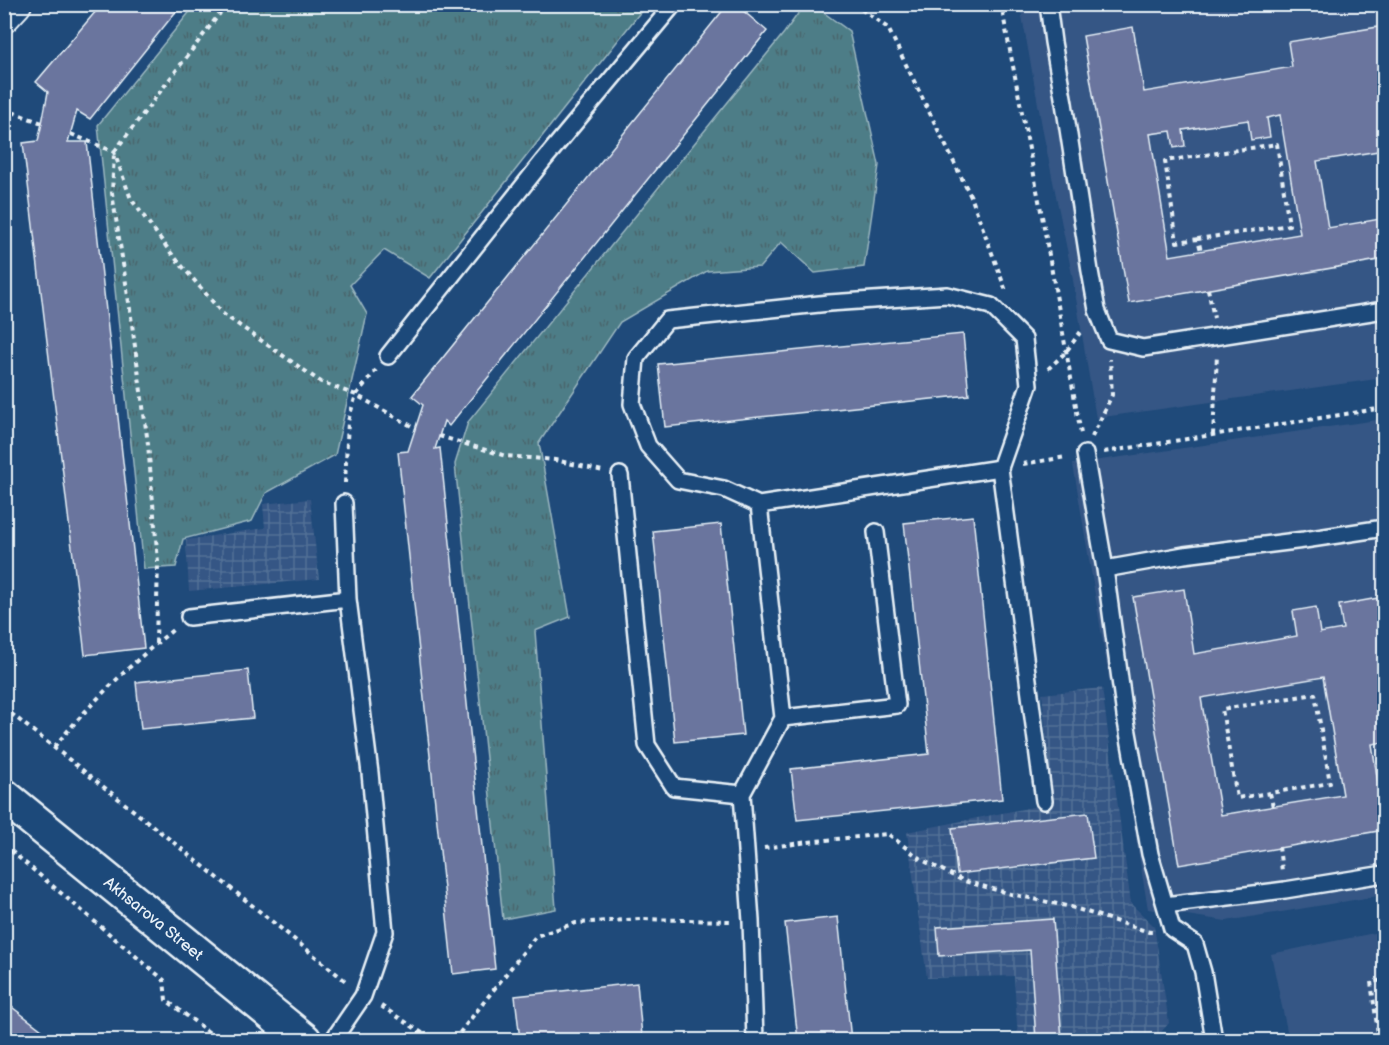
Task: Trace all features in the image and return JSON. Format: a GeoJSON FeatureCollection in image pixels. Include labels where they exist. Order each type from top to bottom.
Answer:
{"type":"FeatureCollection","features":[{"type":"Feature","properties":{"kind":"street"},"geometry":{"type":"LineString","coordinates":[[4,16],[16,4]]}},
{"type":"Feature","properties":{"kind":"street","name":"Akhsarova Street"},"geometry":{"type":"LineString","coordinates":[[4,796],[303,1041]]}},
{"type":"Feature","properties":{"kind":"lane"},"geometry":{"type":"LineString","coordinates":[[388,356],[543,161],[674,4]]}},
{"type":"Feature","properties":{"kind":"lane"},"geometry":{"type":"LineString","coordinates":[[1051,5],[1053,42],[1090,271],[1097,310],[1109,340],[1143,348],[1384,310]]}},
{"type":"Feature","properties":{"kind":"lane"},"geometry":{"type":"LineString","coordinates":[[999,468],[759,505],[724,489],[678,480],[648,446],[632,404],[636,358],[667,320],[829,303],[947,295],[991,306],[1024,339],[1029,386],[999,468],[1044,801]]}},
{"type":"Feature","properties":{"kind":"lane"},"geometry":{"type":"LineString","coordinates":[[1085,454],[1105,569],[1125,716],[1150,854],[1172,928],[1195,944],[1203,972],[1214,1041]]}},
{"type":"Feature","properties":{"kind":"lane"},"geometry":{"type":"LineString","coordinates":[[620,475],[647,745],[674,787],[742,794]]}},
{"type":"Feature","properties":{"kind":"lane"},"geometry":{"type":"LineString","coordinates":[[333,1041],[363,996],[385,932],[370,773],[348,599],[344,503]]}},
{"type":"Feature","properties":{"kind":"lane"},"geometry":{"type":"LineString","coordinates":[[755,1041],[751,921],[742,794],[783,718],[759,505]]}},
{"type":"Feature","properties":{"kind":"lane"},"geometry":{"type":"LineString","coordinates":[[1105,569],[1184,555],[1384,528]]}},
{"type":"Feature","properties":{"kind":"lane"},"geometry":{"type":"LineString","coordinates":[[783,718],[897,705],[876,532]]}},
{"type":"Feature","properties":{"kind":"lane"},"geometry":{"type":"LineString","coordinates":[[189,617],[348,599]]}},
{"type":"Feature","properties":{"kind":"lane"},"geometry":{"type":"LineString","coordinates":[[1165,905],[1285,890],[1384,874]]}},
{"type":"Feature","properties":{"kind":"path"},"geometry":{"type":"LineString","coordinates":[[156,643],[158,562],[148,444],[112,193],[114,152],[227,4]]}},
{"type":"Feature","properties":{"kind":"path"},"geometry":{"type":"LineString","coordinates":[[854,4],[888,28],[972,199],[1008,296]]}},
{"type":"Feature","properties":{"kind":"path"},"geometry":{"type":"LineString","coordinates":[[1001,4],[1085,454]]}},
{"type":"Feature","properties":{"kind":"path"},"geometry":{"type":"LineString","coordinates":[[4,109],[42,123]]}},
{"type":"Feature","properties":{"kind":"path"},"geometry":{"type":"LineString","coordinates":[[70,134],[114,152],[131,199],[171,254],[223,315],[321,382],[356,395],[416,428]]}},
{"type":"Feature","properties":{"kind":"path"},"geometry":{"type":"LineString","coordinates":[[1277,144],[1289,225],[1198,239],[1177,242],[1165,161],[1277,144]]}},
{"type":"Feature","properties":{"kind":"path"},"geometry":{"type":"LineString","coordinates":[[1198,239],[1201,251]]}},
{"type":"Feature","properties":{"kind":"path"},"geometry":{"type":"LineString","coordinates":[[1208,289],[1218,337],[1213,435]]}},
{"type":"Feature","properties":{"kind":"path"},"geometry":{"type":"LineString","coordinates":[[1085,454],[1112,395],[1109,340]]}},
{"type":"Feature","properties":{"kind":"path"},"geometry":{"type":"LineString","coordinates":[[344,503],[348,422],[356,395],[388,356]]}},
{"type":"Feature","properties":{"kind":"path"},"geometry":{"type":"LineString","coordinates":[[999,468],[1384,408]]}},
{"type":"Feature","properties":{"kind":"path"},"geometry":{"type":"LineString","coordinates":[[439,436],[506,456],[555,460],[620,475]]}},
{"type":"Feature","properties":{"kind":"path"},"geometry":{"type":"LineString","coordinates":[[54,747],[81,715],[114,682],[156,643],[189,617]]}},
{"type":"Feature","properties":{"kind":"path"},"geometry":{"type":"LineString","coordinates":[[4,687],[5,708],[363,996],[433,1041]]}},
{"type":"Feature","properties":{"kind":"path"},"geometry":{"type":"LineString","coordinates":[[1316,694],[1330,783],[1270,793],[1237,798],[1222,709],[1316,694]]}},
{"type":"Feature","properties":{"kind":"path"},"geometry":{"type":"LineString","coordinates":[[1270,793],[1273,807]]}},
{"type":"Feature","properties":{"kind":"path"},"geometry":{"type":"LineString","coordinates":[[746,851],[888,834],[922,860],[964,881],[1071,908],[1149,932],[1172,928]]}},
{"type":"Feature","properties":{"kind":"path"},"geometry":{"type":"LineString","coordinates":[[4,845],[164,980],[166,1000],[219,1041]]}},
{"type":"Feature","properties":{"kind":"path"},"geometry":{"type":"LineString","coordinates":[[454,1041],[536,936],[576,923],[641,919],[751,921]]}},
{"type":"Feature","properties":{"kind":"path"},"geometry":{"type":"LineString","coordinates":[[1379,1041],[1371,982],[1384,980]]}},
{"type":"Feature","properties":{"kind":"shaded area"},"geometry":{"type":"Polygon","coordinates":[[[1020,5],[1384,5],[1384,378],[1096,418],[1072,274],[1020,5]]]}},
{"type":"Feature","properties":{"kind":"shaded area"},"geometry":{"type":"Polygon","coordinates":[[[1384,419],[1384,895],[1226,921],[1148,909],[1073,464],[1384,419]]]}},
{"type":"Feature","properties":{"kind":"shaded area"},"geometry":{"type":"Polygon","coordinates":[[[310,499],[319,579],[189,591],[186,540],[265,528],[263,504],[310,499]]]}},
{"type":"Feature","properties":{"kind":"shaded area"},"geometry":{"type":"Polygon","coordinates":[[[1102,688],[1131,904],[1154,926],[1169,1023],[1154,1040],[1018,1040],[1014,976],[927,978],[907,832],[1053,803],[1042,694],[1102,688]]]}},
{"type":"Feature","properties":{"kind":"shaded area"},"geometry":{"type":"Polygon","coordinates":[[[1384,931],[1384,1040],[1289,1040],[1271,954],[1384,931]]]}},
{"type":"Feature","properties":{"kind":"green space"},"geometry":{"type":"Polygon","coordinates":[[[196,4],[646,5],[430,278],[384,250],[350,285],[367,314],[335,455],[266,493],[252,521],[183,539],[176,567],[144,569],[98,125],[196,4]]]}},
{"type":"Feature","properties":{"kind":"green space"},"geometry":{"type":"Polygon","coordinates":[[[805,4],[813,5],[849,31],[879,165],[864,267],[815,273],[781,242],[760,267],[707,271],[620,322],[539,443],[570,617],[535,631],[556,909],[503,919],[455,464],[468,422],[784,33],[805,4]]]}},
{"type":"Feature","properties":{"kind":"building"},"geometry":{"type":"Polygon","coordinates":[[[102,4],[182,4],[90,119],[77,111],[68,142],[87,142],[144,648],[85,655],[23,143],[38,141],[42,123],[48,92],[36,82],[102,4]]]}},
{"type":"Feature","properties":{"kind":"building"},"geometry":{"type":"Polygon","coordinates":[[[728,4],[735,4],[767,31],[449,426],[444,421],[435,449],[440,448],[495,969],[453,974],[398,452],[408,451],[423,405],[412,396],[728,4]]]}},
{"type":"Feature","properties":{"kind":"building"},"geometry":{"type":"Polygon","coordinates":[[[1384,26],[1384,150],[1317,161],[1328,228],[1380,219],[1384,259],[1129,303],[1083,36],[1133,27],[1144,92],[1292,67],[1288,42],[1384,26]],[[1280,115],[1267,118],[1270,137],[1251,140],[1248,120],[1183,130],[1185,146],[1174,148],[1171,131],[1150,134],[1170,256],[1300,234],[1280,115]]]}},
{"type":"Feature","properties":{"kind":"building"},"geometry":{"type":"Polygon","coordinates":[[[963,334],[969,395],[665,427],[658,364],[963,334]]]}},
{"type":"Feature","properties":{"kind":"building"},"geometry":{"type":"Polygon","coordinates":[[[973,516],[1002,799],[797,820],[791,769],[929,754],[904,523],[973,516]]]}},
{"type":"Feature","properties":{"kind":"building"},"geometry":{"type":"Polygon","coordinates":[[[721,524],[743,735],[675,742],[653,531],[721,524]]]}},
{"type":"Feature","properties":{"kind":"building"},"geometry":{"type":"Polygon","coordinates":[[[1184,589],[1194,654],[1297,636],[1293,611],[1316,607],[1320,633],[1343,629],[1339,605],[1384,597],[1384,742],[1372,744],[1379,789],[1384,788],[1384,830],[1179,865],[1133,597],[1184,589]],[[1323,677],[1201,698],[1221,815],[1343,795],[1323,677]]]}},
{"type":"Feature","properties":{"kind":"building"},"geometry":{"type":"Polygon","coordinates":[[[248,670],[253,718],[141,729],[136,682],[248,670]]]}},
{"type":"Feature","properties":{"kind":"building"},"geometry":{"type":"Polygon","coordinates":[[[1088,813],[1094,858],[957,874],[952,828],[1088,813]]]}},
{"type":"Feature","properties":{"kind":"building"},"geometry":{"type":"Polygon","coordinates":[[[838,917],[851,1040],[798,1040],[785,923],[838,917]]]}},
{"type":"Feature","properties":{"kind":"building"},"geometry":{"type":"Polygon","coordinates":[[[1053,919],[1062,1040],[1036,1040],[1030,950],[939,956],[937,927],[1053,919]]]}},
{"type":"Feature","properties":{"kind":"building"},"geometry":{"type":"Polygon","coordinates":[[[637,983],[642,1036],[599,1040],[520,1040],[515,996],[637,983]]]}},
{"type":"Feature","properties":{"kind":"building"},"geometry":{"type":"Polygon","coordinates":[[[4,1001],[55,1040],[4,1040],[4,1001]]]}}]}
